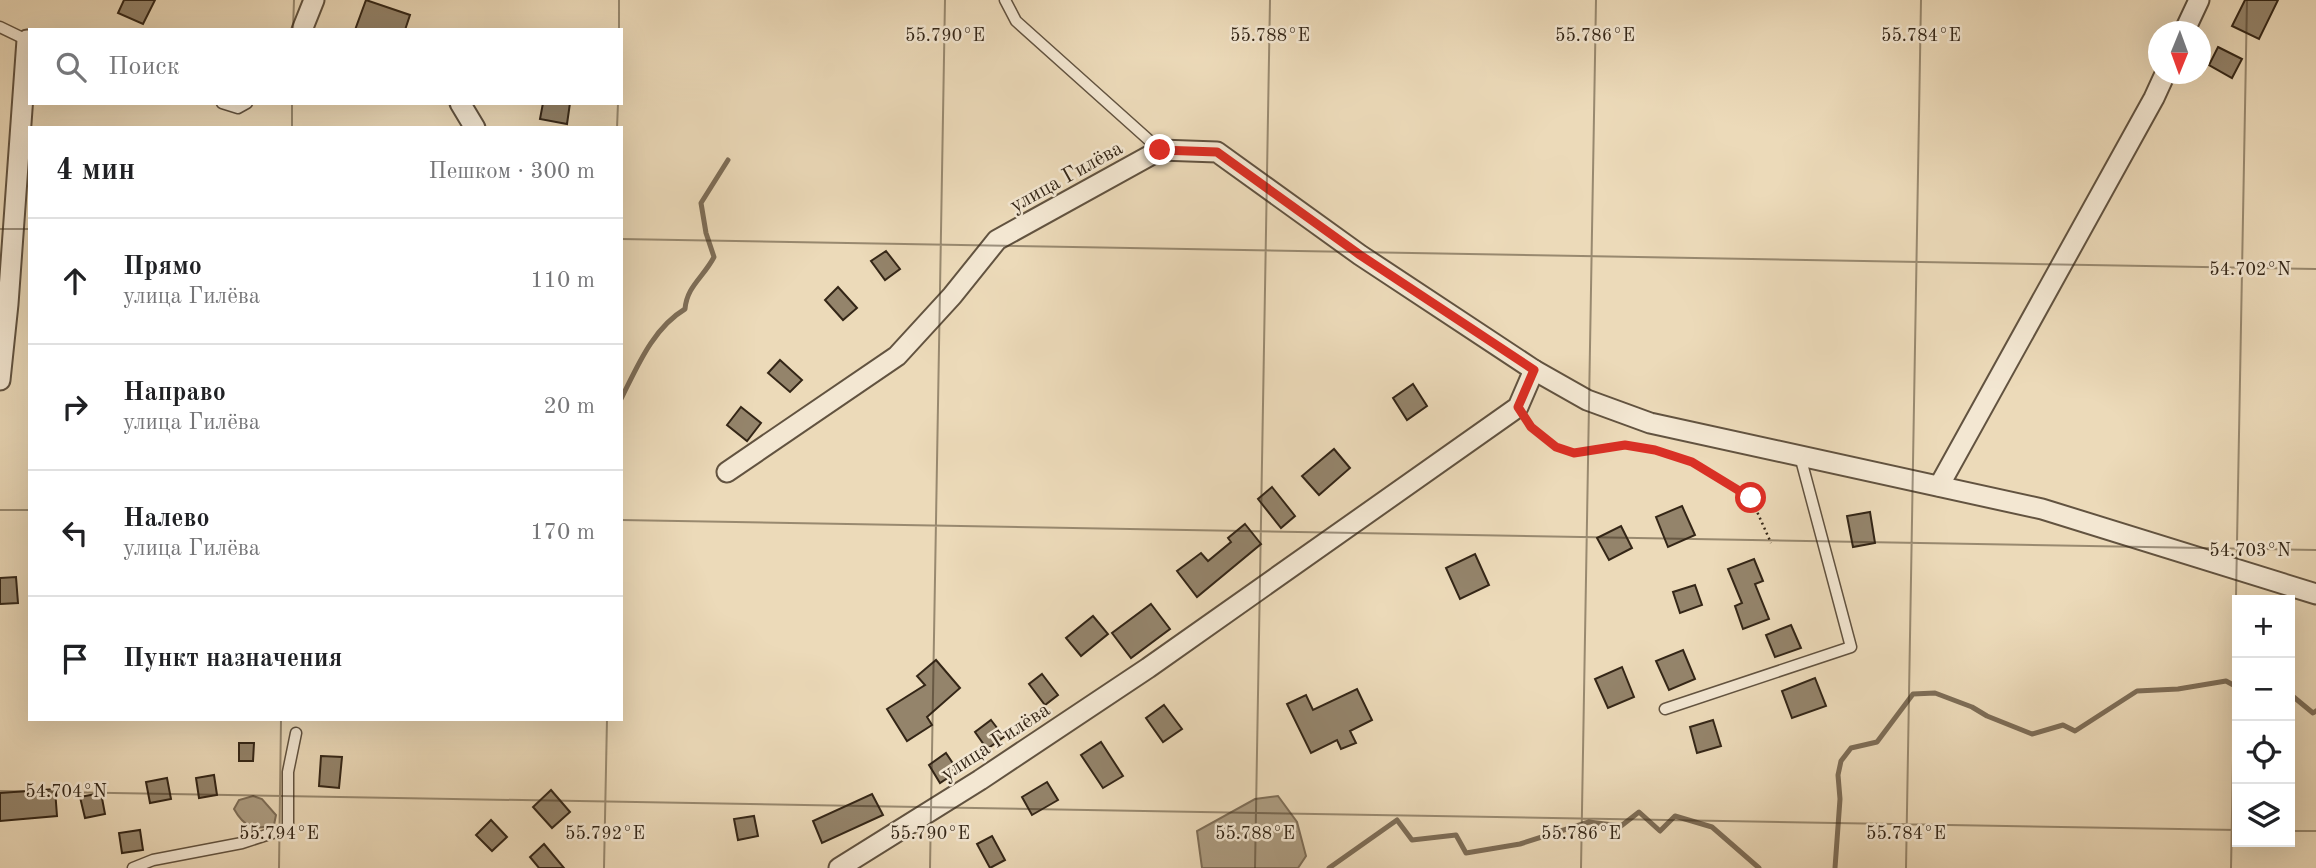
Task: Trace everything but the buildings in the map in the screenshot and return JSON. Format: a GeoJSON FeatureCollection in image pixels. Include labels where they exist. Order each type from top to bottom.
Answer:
{"type":"FeatureCollection","features":[{"type":"Feature","properties":{"kind":"street"},"geometry":{"type":"LineString","coordinates":[[303,28],[314,0]]}},
{"type":"Feature","properties":{"kind":"street"},"geometry":{"type":"LineString","coordinates":[[2189,21],[2199,0]]}},
{"type":"Feature","properties":{"kind":"street"},"geometry":{"type":"LineString","coordinates":[[0,380],[28,40]]}},
{"type":"Feature","properties":{"kind":"street"},"geometry":{"type":"LineString","coordinates":[[1939,486],[2160,84]]}},
{"type":"Feature","properties":{"kind":"street"},"geometry":{"type":"LineString","coordinates":[[461,105],[474,126]]}},
{"type":"Feature","properties":{"kind":"street"},"geometry":{"type":"LineString","coordinates":[[1160,150],[1217,152],[1360,255],[1534,370],[1587,400],[1650,424],[2042,509],[2316,594]]}},
{"type":"Feature","properties":{"kind":"street","name":"улица Гилёва"},"geometry":{"type":"LineString","coordinates":[[727,472],[897,356],[952,296],[997,240],[1160,150]]}},
{"type":"Feature","properties":{"kind":"street"},"geometry":{"type":"LineString","coordinates":[[1518,407],[1534,370]]}},
{"type":"Feature","properties":{"kind":"street","name":"улица Гилёва"},"geometry":{"type":"LineString","coordinates":[[839,868],[980,780],[1148,668],[1518,407]]}},
{"type":"Feature","properties":{"kind":"lane"},"geometry":{"type":"LineString","coordinates":[[1005,0],[1016,21],[1160,150]]}},
{"type":"Feature","properties":{"kind":"lane"},"geometry":{"type":"LineString","coordinates":[[0,27],[28,40]]}},
{"type":"Feature","properties":{"kind":"lane"},"geometry":{"type":"LineString","coordinates":[[1665,709],[1851,647],[1800,456]]}},
{"type":"Feature","properties":{"kind":"lane"},"geometry":{"type":"LineString","coordinates":[[133,868],[153,860],[242,844],[288,828],[288,772],[296,733]]}},
{"type":"Feature","properties":{"kind":"path"},"geometry":{"type":"LineString","coordinates":[[1518,407],[1531,427],[1556,447],[1574,453],[1625,445],[1655,450],[1692,462],[1751,498],[1771,543]]}},
{"type":"Feature","properties":{"kind":"shaded area"},"geometry":{"type":"Polygon","coordinates":[[[253,796],[262,799],[276,815],[274,825],[261,828],[250,826],[238,815],[234,809],[239,800],[253,796]]]}},
{"type":"Feature","properties":{"kind":"shaded area"},"geometry":{"type":"Polygon","coordinates":[[[1278,796],[1297,822],[1306,856],[1298,868],[1202,868],[1197,831],[1255,799],[1278,796]]]}},
{"type":"Feature","properties":{"kind":"waterway"},"geometry":{"type":"LineString","coordinates":[[623,395],[647,349],[664,327],[685,309],[692,288],[714,257],[706,233],[701,203],[728,160]]}},
{"type":"Feature","properties":{"kind":"waterway"},"geometry":{"type":"LineString","coordinates":[[1835,868],[1840,799],[1838,775],[1841,761],[1851,748],[1877,742],[1913,694],[1935,693],[2032,734],[2063,725],[2075,731],[2137,691],[2178,689],[2226,681],[2232,684]]}},
{"type":"Feature","properties":{"kind":"waterway"},"geometry":{"type":"LineString","coordinates":[[2295,698],[2313,713],[2316,711]]}},
{"type":"Feature","properties":{"kind":"waterway"},"geometry":{"type":"LineString","coordinates":[[1329,868],[1397,820],[1412,840],[1456,835],[1466,853],[1520,844],[1589,822],[1621,826],[1639,812],[1660,831],[1675,816],[1712,827],[1759,868]]}},
{"type":"Feature","properties":{"kind":"route"},"geometry":{"type":"LineString","coordinates":[[1160,150],[1217,152],[1360,255],[1534,370],[1518,407],[1531,427],[1556,447],[1574,453],[1625,445],[1655,450],[1692,462],[1751,498]]}}]}
